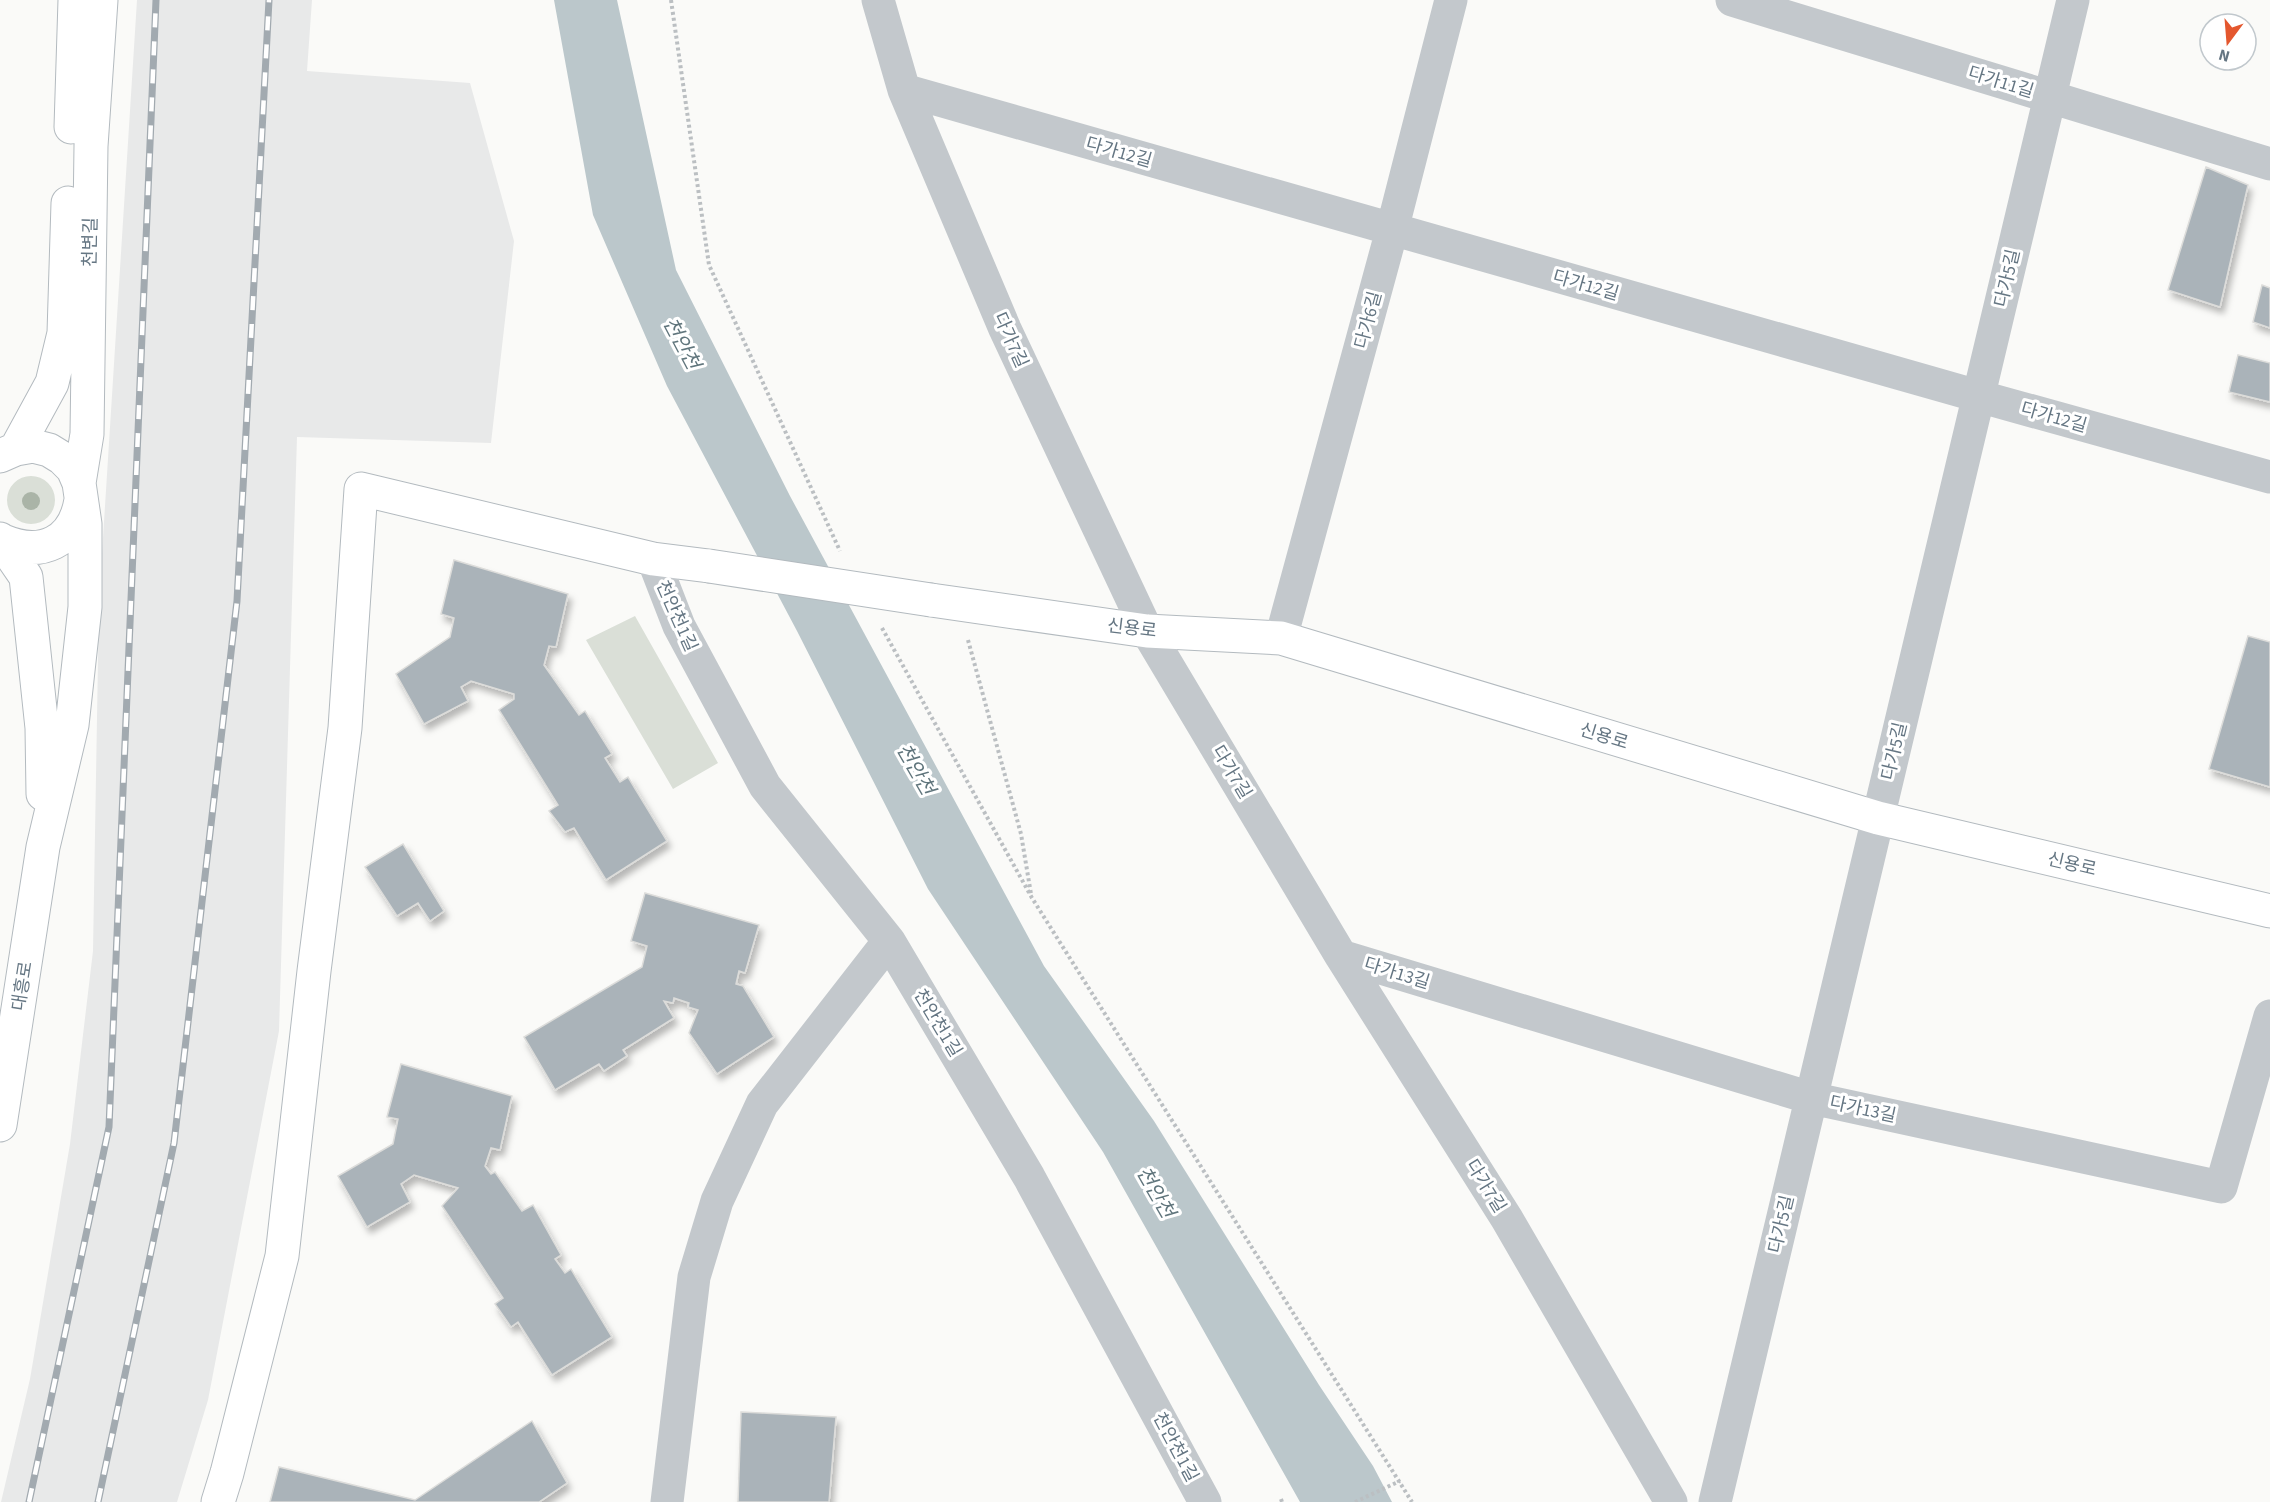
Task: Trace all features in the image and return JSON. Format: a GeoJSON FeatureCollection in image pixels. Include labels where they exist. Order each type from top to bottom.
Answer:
{"type":"FeatureCollection","features":[{"type":"Feature","properties":{"kind":"street","name":"천변길"},"geometry":{"type":"LineString","coordinates":[[4,454],[52,383],[64,333],[75,0]]}},
{"type":"Feature","properties":{"kind":"street","name":"천변길"},"geometry":{"type":"LineString","coordinates":[[80,491],[87,435],[91,146],[101,0]]}},
{"type":"Feature","properties":{"kind":"street","name":"다가7길"},"geometry":{"type":"LineString","coordinates":[[878,0],[904,90],[1005,329],[1148,631],[1341,956],[1507,1219],[1671,1502]]}},
{"type":"Feature","properties":{"kind":"street","name":"다가6길"},"geometry":{"type":"LineString","coordinates":[[1281,638],[1392,230],[1451,0]]}},
{"type":"Feature","properties":{"kind":"street","name":"다가11길"},"geometry":{"type":"LineString","coordinates":[[1732,0],[2270,164]]}},
{"type":"Feature","properties":{"kind":"street","name":"다가5길"},"geometry":{"type":"LineString","coordinates":[[1715,1502],[2073,0]]}},
{"type":"Feature","properties":{"kind":"street","name":"다가12길"},"geometry":{"type":"LineString","coordinates":[[904,90],[2270,477]]}},
{"type":"Feature","properties":{"kind":"street"},"geometry":{"type":"LineString","coordinates":[[4,454],[33,446],[49,450],[62,458],[73,469],[80,491],[85,524],[85,607],[72,725],[43,847]]}},
{"type":"Feature","properties":{"kind":"street","name":"신용로"},"geometry":{"type":"LineString","coordinates":[[218,1502],[282,1256],[315,959],[345,728],[361,489],[653,559],[1148,631],[1281,638],[1878,818],[2270,911]]}},
{"type":"Feature","properties":{"kind":"street"},"geometry":{"type":"LineString","coordinates":[[1,540],[18,548],[33,549],[48,546],[62,538],[72,527],[79,514],[80,491]]}},
{"type":"Feature","properties":{"kind":"street"},"geometry":{"type":"LineString","coordinates":[[1,540],[26,577],[42,728],[43,847]]}},
{"type":"Feature","properties":{"kind":"street","name":"천안천1길"},"geometry":{"type":"LineString","coordinates":[[653,559],[679,626],[765,786],[889,941],[1029,1177],[1205,1502]]}},
{"type":"Feature","properties":{"kind":"street","name":"대흥로"},"geometry":{"type":"LineString","coordinates":[[0,1125],[43,847]]}},
{"type":"Feature","properties":{"kind":"street"},"geometry":{"type":"LineString","coordinates":[[667,1502],[694,1277],[717,1201],[762,1104],[889,941]]}},
{"type":"Feature","properties":{"kind":"street","name":"다가13길"},"geometry":{"type":"LineString","coordinates":[[1341,956],[1811,1098],[2221,1187],[2270,1016]]}},
{"type":"Feature","properties":{"kind":"path"},"geometry":{"type":"LineString","coordinates":[[671,0],[709,265],[844,559]]}},
{"type":"Feature","properties":{"kind":"path"},"geometry":{"type":"LineString","coordinates":[[945,602],[1021,834],[1032,898]]}},
{"type":"Feature","properties":{"kind":"path"},"geometry":{"type":"LineString","coordinates":[[878,620],[1032,898],[1412,1502]]}},
{"type":"Feature","properties":{"kind":"path"},"geometry":{"type":"LineString","coordinates":[[1355,1502],[1400,1481]]}},
{"type":"Feature","properties":{"kind":"shaded area"},"geometry":{"type":"Polygon","coordinates":[[[137,0],[312,0],[307,71],[470,83],[514,241],[491,443],[297,437],[279,1031],[208,1400],[177,1502],[1,1502],[30,1379],[70,1144],[93,951],[99,601],[137,0]]]}},
{"type":"Feature","properties":{"kind":"shaded area"},"geometry":{"type":"Polygon","coordinates":[[[26,476],[36,476],[48,483],[55,495],[55,505],[48,517],[36,524],[26,524],[11,513],[7,505],[7,495],[18,480],[26,476]]]}},
{"type":"Feature","properties":{"kind":"shaded area"},"geometry":{"type":"Polygon","coordinates":[[[635,616],[718,763],[673,789],[586,640],[635,616]]]}},
{"type":"Feature","properties":{"kind":"water","name":"천안천"},"geometry":{"type":"Polygon","coordinates":[[[554,0],[617,0],[676,270],[790,496],[1044,966],[1154,1121],[1319,1385],[1373,1466],[1392,1502],[1300,1502],[1103,1152],[928,889],[797,631],[667,386],[593,215],[554,0]]]}},
{"type":"Feature","properties":{"kind":"building"},"geometry":{"type":"Polygon","coordinates":[[[2206,167],[2248,185],[2220,307],[2168,290],[2206,167]]]}},
{"type":"Feature","properties":{"kind":"building"},"geometry":{"type":"Polygon","coordinates":[[[2262,285],[2270,288],[2270,328],[2253,322],[2262,285]]]}},
{"type":"Feature","properties":{"kind":"building"},"geometry":{"type":"Polygon","coordinates":[[[2238,355],[2270,363],[2270,402],[2229,392],[2238,355]]]}},
{"type":"Feature","properties":{"kind":"building"},"geometry":{"type":"Polygon","coordinates":[[[454,560],[568,594],[556,647],[549,646],[544,665],[579,715],[585,711],[612,754],[605,758],[620,782],[628,777],[667,841],[606,880],[574,828],[565,832],[549,811],[558,805],[499,710],[514,699],[514,694],[471,681],[461,687],[468,701],[424,724],[396,674],[450,637],[454,618],[441,614],[454,560]]]}},
{"type":"Feature","properties":{"kind":"building"},"geometry":{"type":"Polygon","coordinates":[[[2248,636],[2270,642],[2270,787],[2209,769],[2248,636]]]}},
{"type":"Feature","properties":{"kind":"building"},"geometry":{"type":"Polygon","coordinates":[[[403,844],[444,911],[430,921],[418,903],[397,916],[365,867],[403,844]]]}},
{"type":"Feature","properties":{"kind":"building"},"geometry":{"type":"Polygon","coordinates":[[[645,893],[759,925],[745,973],[739,971],[736,984],[743,986],[774,1037],[717,1074],[689,1033],[698,1010],[688,1007],[689,1003],[674,998],[673,1003],[664,1001],[674,1018],[623,1050],[627,1056],[604,1071],[599,1064],[555,1090],[524,1037],[642,967],[647,946],[631,941],[645,893]]]}},
{"type":"Feature","properties":{"kind":"building"},"geometry":{"type":"Polygon","coordinates":[[[401,1064],[512,1096],[500,1150],[491,1148],[485,1166],[491,1174],[495,1172],[522,1211],[533,1205],[561,1255],[555,1259],[565,1273],[571,1269],[612,1337],[552,1375],[518,1322],[511,1327],[495,1304],[503,1298],[442,1206],[458,1188],[414,1175],[401,1184],[410,1202],[367,1227],[338,1176],[393,1144],[398,1119],[387,1117],[401,1064]]]}},
{"type":"Feature","properties":{"kind":"building"},"geometry":{"type":"Polygon","coordinates":[[[741,1412],[836,1417],[829,1502],[738,1502],[741,1412]]]}},
{"type":"Feature","properties":{"kind":"building"},"geometry":{"type":"Polygon","coordinates":[[[532,1421],[567,1483],[539,1502],[270,1502],[279,1467],[415,1500],[532,1421]]]}},
{"type":"Feature","properties":{"kind":"railway"},"geometry":{"type":"LineString","coordinates":[[29,1502],[109,1127],[156,0]]}},
{"type":"Feature","properties":{"kind":"railway"},"geometry":{"type":"LineString","coordinates":[[98,1502],[174,1143],[237,601],[269,0]]}}]}
